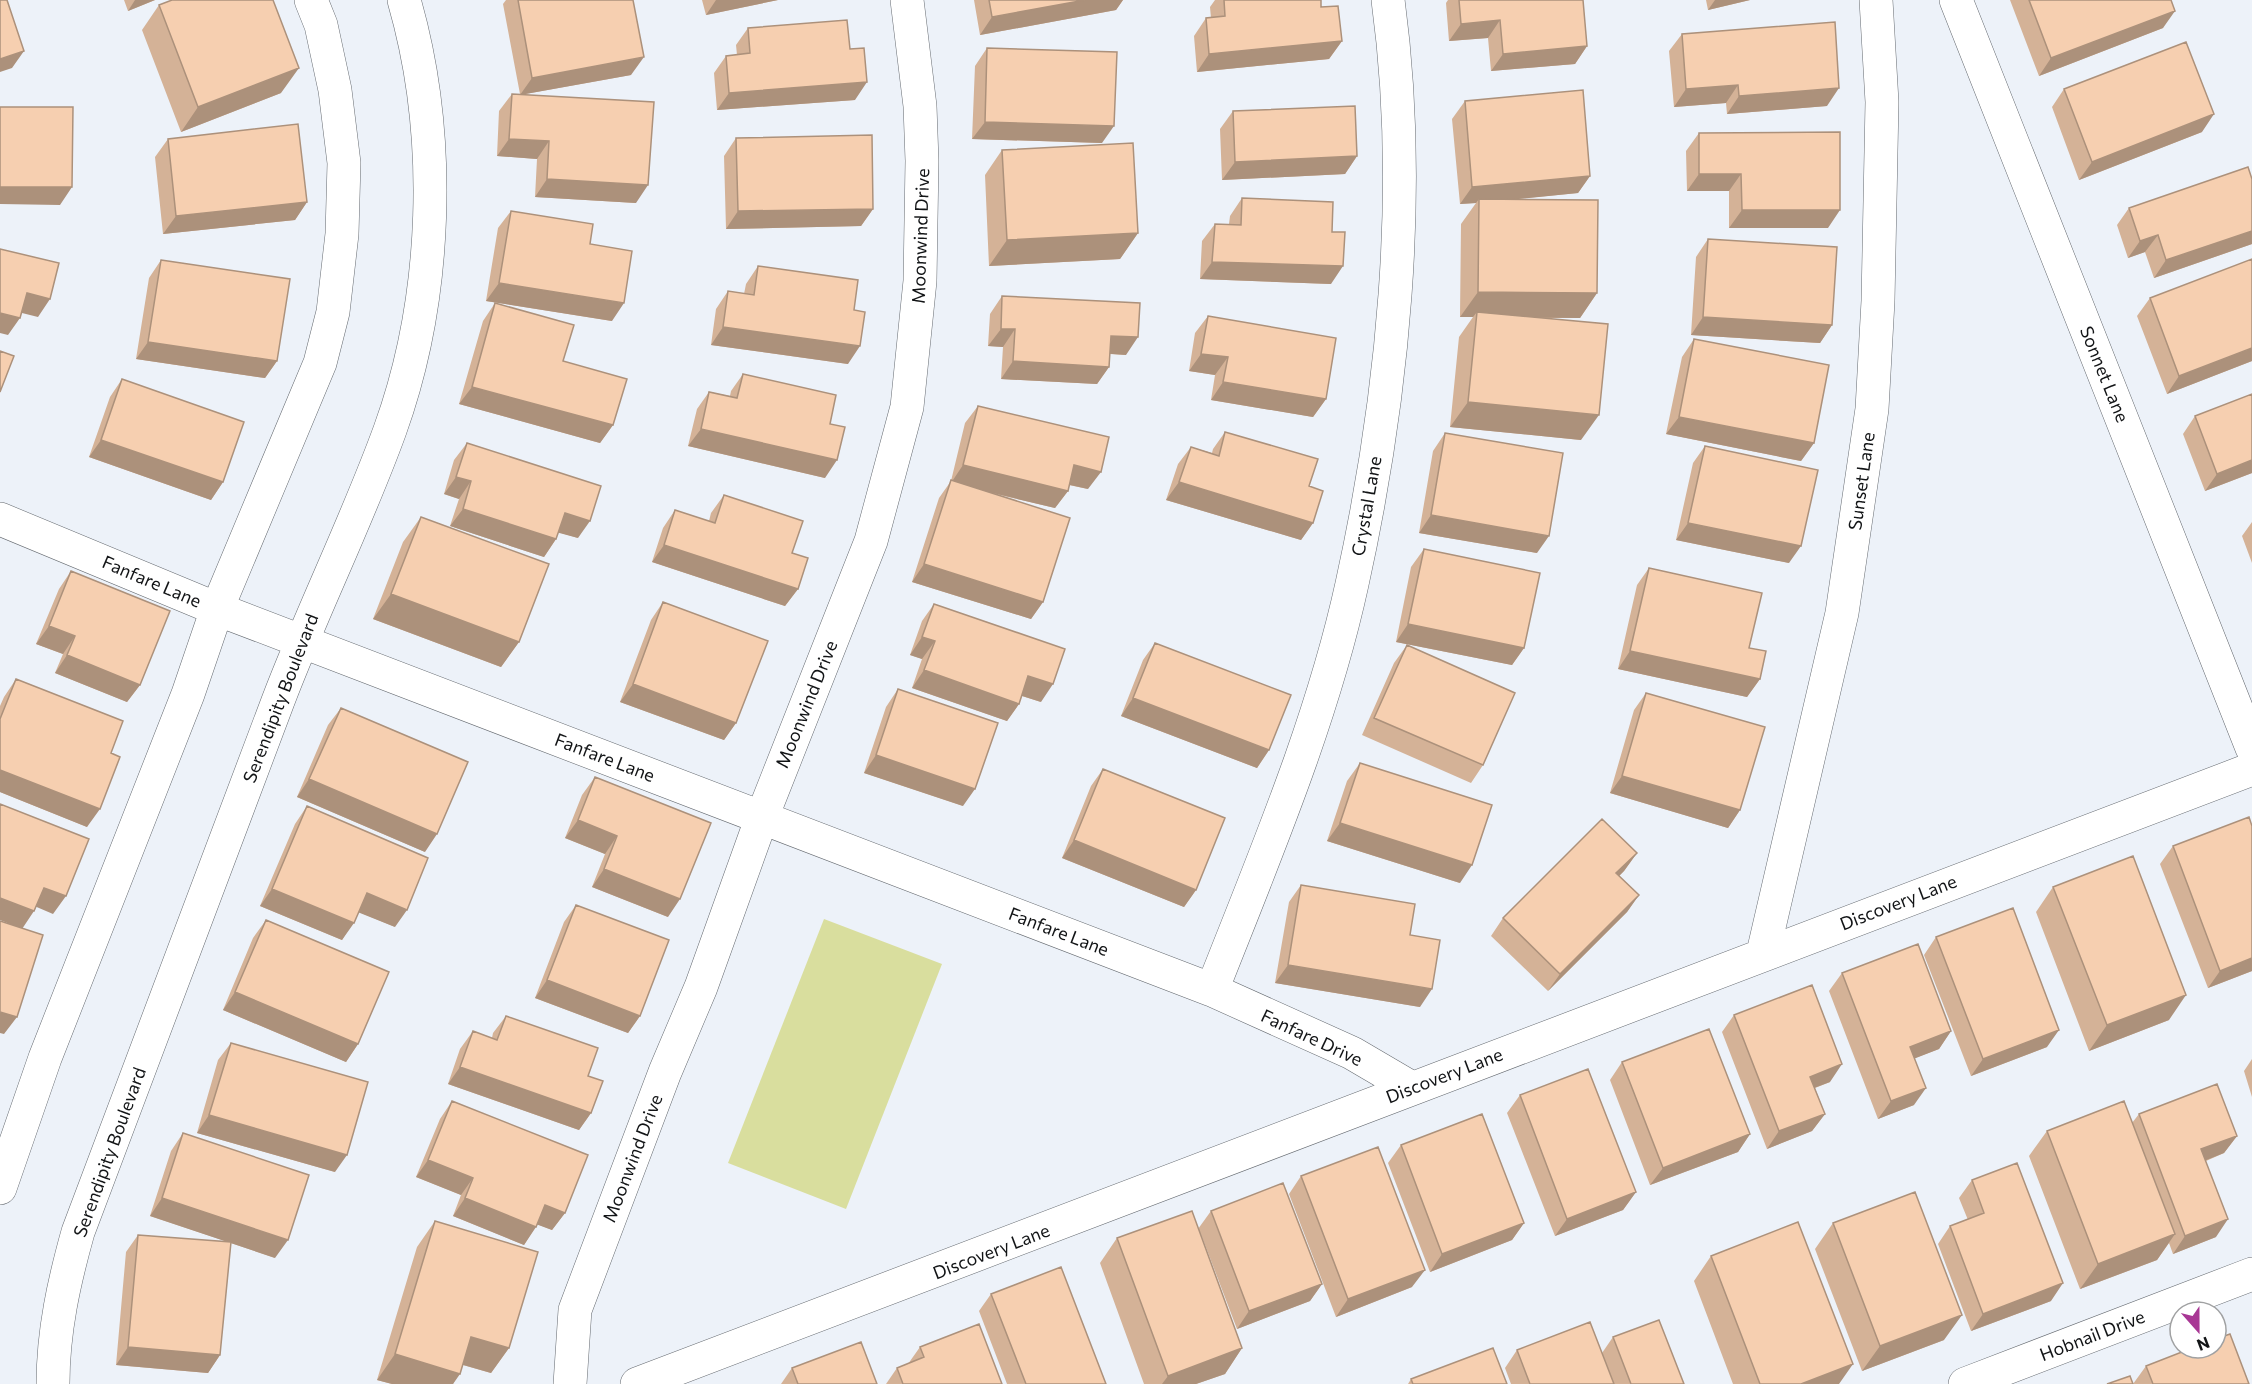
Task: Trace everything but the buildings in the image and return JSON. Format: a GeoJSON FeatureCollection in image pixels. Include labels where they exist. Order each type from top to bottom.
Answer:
{"type":"FeatureCollection","features":[{"type":"Feature","properties":{"kind":"street"},"geometry":{"type":"LineString","coordinates":[[0,1188],[45,1058],[188,694],[217,609],[320,363],[333,312],[342,234],[344,163],[335,90],[321,25],[311,0]]}},
{"type":"Feature","properties":{"kind":"street","name":"Serendipity Boulevard"},"geometry":{"type":"LineString","coordinates":[[53,1384],[53,1352],[63,1287],[78,1232],[301,641],[390,429],[416,340],[430,250],[429,180],[424,105],[413,32],[404,0]]}},
{"type":"Feature","properties":{"kind":"street","name":"Moonwind Drive"},"geometry":{"type":"LineString","coordinates":[[570,1384],[575,1310],[665,1072],[701,987],[762,817],[871,541],[907,407],[920,281],[922,161],[920,105],[908,0]]}},
{"type":"Feature","properties":{"kind":"street","name":"Crystal Lane"},"geometry":{"type":"LineString","coordinates":[[1212,990],[1285,803],[1333,654],[1352,585],[1376,459],[1392,329],[1399,200],[1399,138],[1388,0]]}},
{"type":"Feature","properties":{"kind":"street","name":"Sunset Lane"},"geometry":{"type":"LineString","coordinates":[[1763,953],[1842,613],[1872,409],[1878,301],[1882,102],[1876,0]]}},
{"type":"Feature","properties":{"kind":"street","name":"Sonnet Lane"},"geometry":{"type":"LineString","coordinates":[[1956,0],[2252,748]]}},
{"type":"Feature","properties":{"kind":"street","name":"Fanfare Lane"},"geometry":{"type":"LineString","coordinates":[[0,519],[217,609],[1212,990]]}},
{"type":"Feature","properties":{"kind":"street","name":"Discovery Lane"},"geometry":{"type":"LineString","coordinates":[[637,1384],[1108,1207],[1410,1087],[2252,769]]}},
{"type":"Feature","properties":{"kind":"street","name":"Fanfare Drive"},"geometry":{"type":"LineString","coordinates":[[1212,990],[1352,1053],[1410,1087]]}},
{"type":"Feature","properties":{"kind":"street","name":"Hobnail Drive"},"geometry":{"type":"LineString","coordinates":[[1965,1384],[2252,1274]]}},
{"type":"Feature","properties":{"kind":"green space"},"geometry":{"type":"Polygon","coordinates":[[[824,919],[942,964],[846,1209],[728,1163],[824,919]]]}}]}
